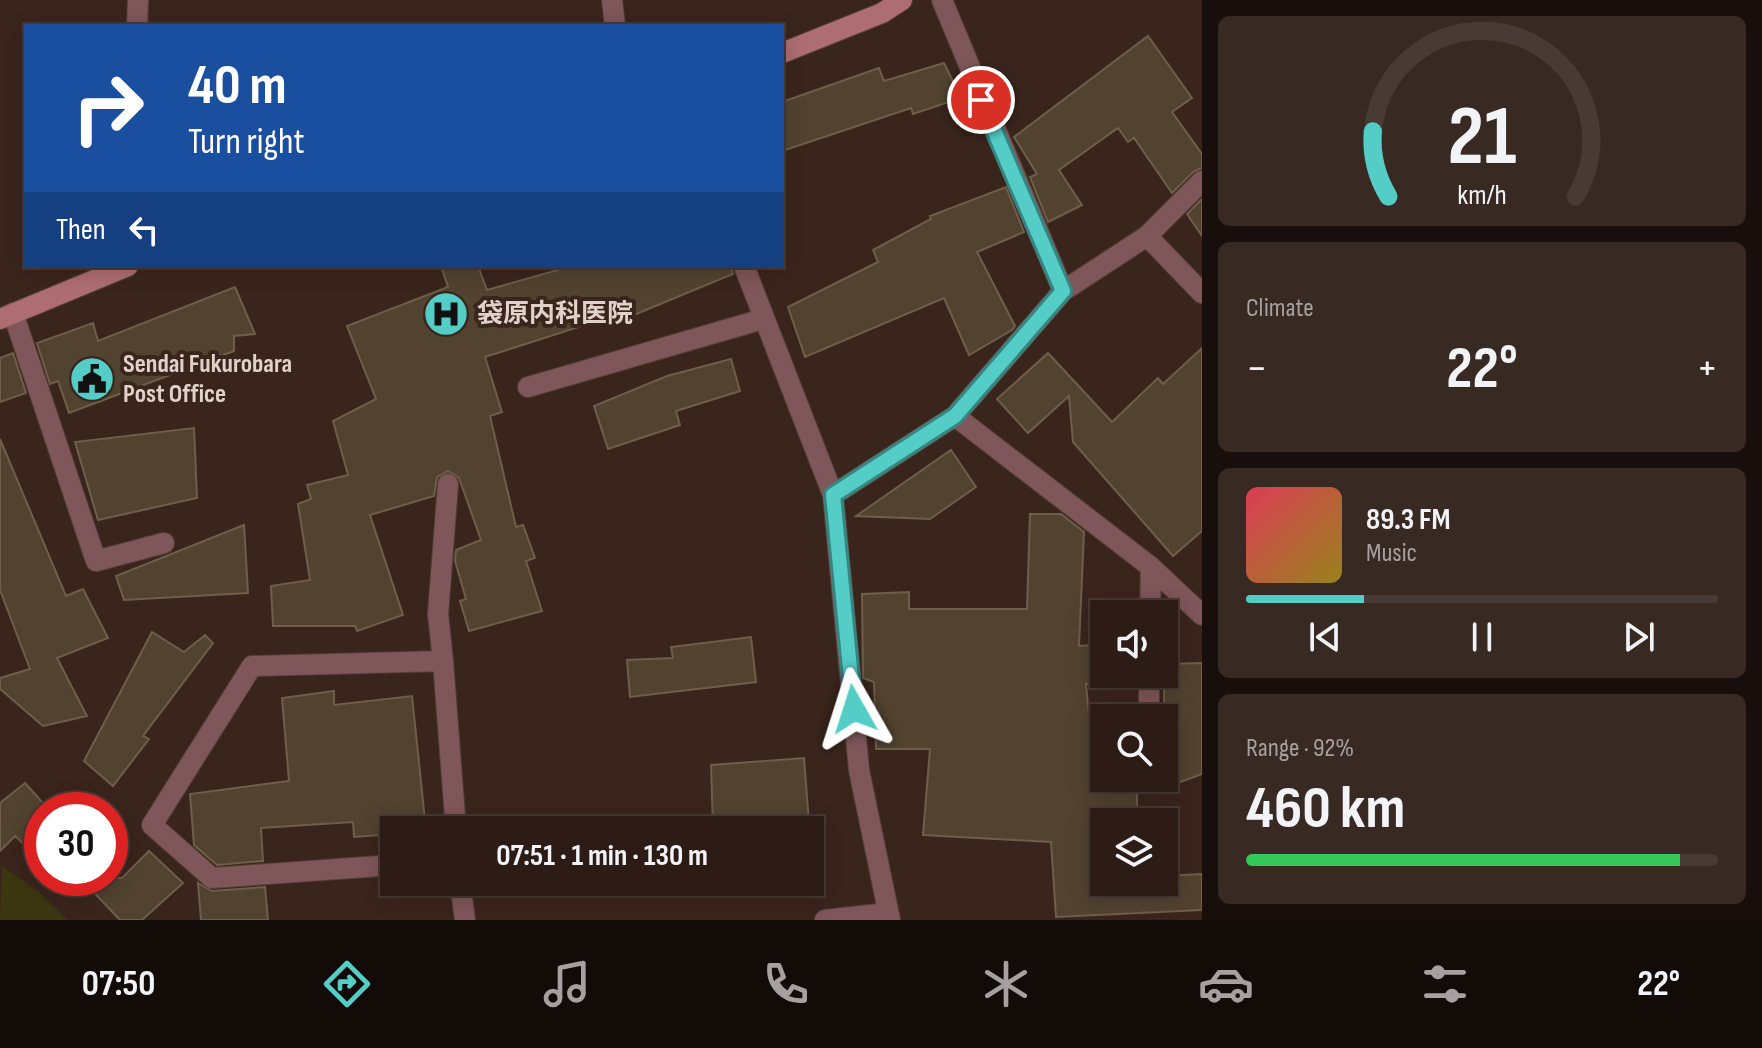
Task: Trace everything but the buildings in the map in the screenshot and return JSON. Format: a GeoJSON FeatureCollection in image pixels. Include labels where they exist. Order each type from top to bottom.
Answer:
{"type":"FeatureCollection","features":[{"type":"Feature","properties":{"kind":"street"},"geometry":{"type":"LineString","coordinates":[[137,24],[138,0]]}},
{"type":"Feature","properties":{"kind":"street"},"geometry":{"type":"LineString","coordinates":[[612,0],[615,24]]}},
{"type":"Feature","properties":{"kind":"street"},"geometry":{"type":"LineString","coordinates":[[784,52],[882,13],[902,0]]}},
{"type":"Feature","properties":{"kind":"street"},"geometry":{"type":"LineString","coordinates":[[942,0],[1063,291]]}},
{"type":"Feature","properties":{"kind":"street"},"geometry":{"type":"LineString","coordinates":[[833,495],[955,416],[1063,291],[1147,236],[1202,181]]}},
{"type":"Feature","properties":{"kind":"street"},"geometry":{"type":"LineString","coordinates":[[1147,236],[1202,293]]}},
{"type":"Feature","properties":{"kind":"street"},"geometry":{"type":"LineString","coordinates":[[123,268],[7,316],[96,561],[164,543]]}},
{"type":"Feature","properties":{"kind":"street"},"geometry":{"type":"LineString","coordinates":[[745,268],[833,495],[859,770],[889,917],[825,920]]}},
{"type":"Feature","properties":{"kind":"street"},"geometry":{"type":"LineString","coordinates":[[528,387],[763,319]]}},
{"type":"Feature","properties":{"kind":"street"},"geometry":{"type":"LineString","coordinates":[[955,416],[1198,604]]}},
{"type":"Feature","properties":{"kind":"street"},"geometry":{"type":"LineString","coordinates":[[448,484],[438,614],[455,816]]}},
{"type":"Feature","properties":{"kind":"street"},"geometry":{"type":"LineString","coordinates":[[1150,600],[1151,567]]}},
{"type":"Feature","properties":{"kind":"street"},"geometry":{"type":"LineString","coordinates":[[380,866],[212,878],[152,825],[252,666],[443,661]]}},
{"type":"Feature","properties":{"kind":"street"},"geometry":{"type":"LineString","coordinates":[[462,896],[465,920]]}},
{"type":"Feature","properties":{"kind":"shaded area"},"geometry":{"type":"Polygon","coordinates":[[[2,866],[24,881],[24,896],[43,896],[67,920],[0,920],[2,866]]]}},
{"type":"Feature","properties":{"kind":"place","name":"袋原内科医院"},"geometry":{"type":"Point","coordinates":[446,314]}},
{"type":"Feature","properties":{"kind":"place","name":"Sendai Fukurobara Post Office"},"geometry":{"type":"Point","coordinates":[92,379]}},
{"type":"Feature","properties":{"kind":"route"},"geometry":{"type":"LineString","coordinates":[[854,709],[833,495],[955,416],[1063,291],[981,100]]}}]}
